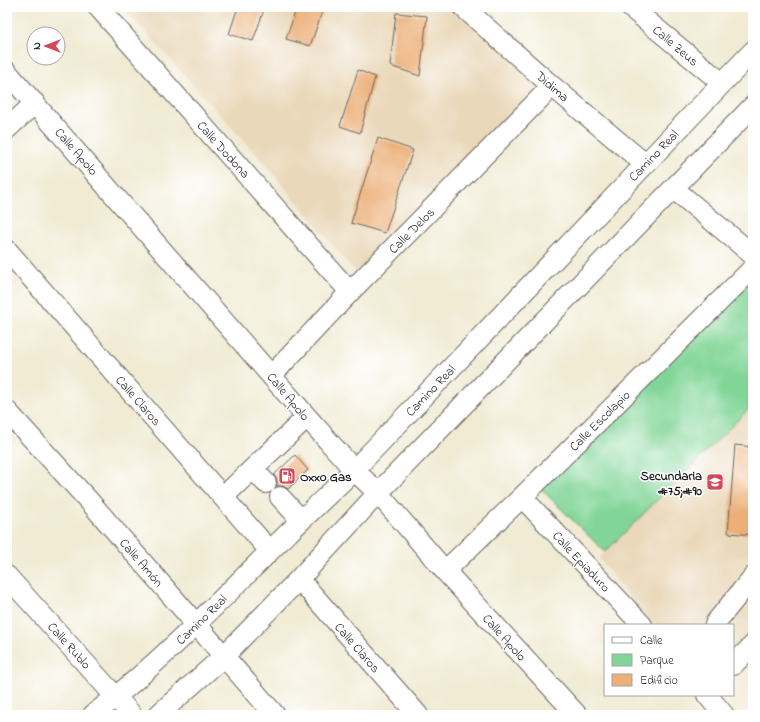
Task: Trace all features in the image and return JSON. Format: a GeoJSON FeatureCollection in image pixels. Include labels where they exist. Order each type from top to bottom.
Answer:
{"type":"FeatureCollection","features":[{"type":"Feature","properties":{"kind":"street","name":"Calle Dodona"},"geometry":{"type":"LineString","coordinates":[[98,7],[350,292]]}},
{"type":"Feature","properties":{"kind":"street","name":"Didima"},"geometry":{"type":"LineString","coordinates":[[462,7],[644,164]]}},
{"type":"Feature","properties":{"kind":"street","name":"Calle Zeus"},"geometry":{"type":"LineString","coordinates":[[630,7],[722,83]]}},
{"type":"Feature","properties":{"kind":"street","name":"Camino Real"},"geometry":{"type":"LineString","coordinates":[[93,715],[116,697],[197,624],[301,520],[354,470],[753,51]]}},
{"type":"Feature","properties":{"kind":"street","name":"Calle Apolo"},"geometry":{"type":"LineString","coordinates":[[7,72],[307,417],[354,470],[378,493],[444,571],[577,715]]}},
{"type":"Feature","properties":{"kind":"street","name":"Calle Delos"},"geometry":{"type":"LineString","coordinates":[[272,375],[350,292],[552,86]]}},
{"type":"Feature","properties":{"kind":"street"},"geometry":{"type":"LineString","coordinates":[[7,129],[35,103]]}},
{"type":"Feature","properties":{"kind":"street"},"geometry":{"type":"LineString","coordinates":[[158,715],[224,656],[299,579],[378,493],[751,112]]}},
{"type":"Feature","properties":{"kind":"street"},"geometry":{"type":"LineString","coordinates":[[674,189],[753,255]]}},
{"type":"Feature","properties":{"kind":"street","name":"Calle Claros"},"geometry":{"type":"LineString","coordinates":[[7,250],[270,551]]}},
{"type":"Feature","properties":{"kind":"street","name":"Calle Escolapio"},"geometry":{"type":"LineString","coordinates":[[444,571],[522,497],[753,268]]}},
{"type":"Feature","properties":{"kind":"street","name":"Calle Amón"},"geometry":{"type":"LineString","coordinates":[[7,411],[90,502],[275,715]]}},
{"type":"Feature","properties":{"kind":"street"},"geometry":{"type":"LineString","coordinates":[[223,497],[307,417]]}},
{"type":"Feature","properties":{"kind":"street"},"geometry":{"type":"LineString","coordinates":[[252,469],[266,483]]}},
{"type":"Feature","properties":{"kind":"street"},"geometry":{"type":"LineString","coordinates":[[280,497],[301,520]]}},
{"type":"Feature","properties":{"kind":"street","name":"Calle Epiaduro"},"geometry":{"type":"LineString","coordinates":[[522,497],[641,624]]}},
{"type":"Feature","properties":{"kind":"street","name":"Calle Rublo"},"geometry":{"type":"LineString","coordinates":[[7,576],[132,715]]}},
{"type":"Feature","properties":{"kind":"street"},"geometry":{"type":"LineString","coordinates":[[715,624],[753,577]]}},
{"type":"Feature","properties":{"kind":"street","name":"Calle Claros"},"geometry":{"type":"LineString","coordinates":[[299,579],[418,715]]}},
{"type":"Feature","properties":{"kind":"street"},"geometry":{"type":"LineString","coordinates":[[734,664],[753,645]]}},
{"type":"Feature","properties":{"kind":"street"},"geometry":{"type":"LineString","coordinates":[[708,696],[724,715]]}},
{"type":"Feature","properties":{"kind":"shaded area"},"geometry":{"type":"Polygon","coordinates":[[[123,7],[449,7],[546,84],[358,275],[269,169],[123,7]]]}},
{"type":"Feature","properties":{"kind":"shaded area","name":"Secundaria #75;#90"},"geometry":{"type":"Polygon","coordinates":[[[753,405],[753,630],[734,649],[734,624],[650,624],[599,558],[753,405]]]}},
{"type":"Feature","properties":{"kind":"green space"},"geometry":{"type":"Polygon","coordinates":[[[753,280],[753,405],[605,552],[541,489],[753,280]]]}},
{"type":"Feature","properties":{"kind":"building"},"geometry":{"type":"Polygon","coordinates":[[[238,7],[265,7],[253,41],[229,34],[238,7]]]}},
{"type":"Feature","properties":{"kind":"building"},"geometry":{"type":"Polygon","coordinates":[[[297,7],[324,7],[310,46],[286,39],[297,7]]]}},
{"type":"Feature","properties":{"kind":"building"},"geometry":{"type":"Polygon","coordinates":[[[396,13],[427,16],[420,76],[390,66],[396,13]]]}},
{"type":"Feature","properties":{"kind":"building"},"geometry":{"type":"Polygon","coordinates":[[[358,70],[375,77],[360,133],[340,126],[358,70]]]}},
{"type":"Feature","properties":{"kind":"building"},"geometry":{"type":"Polygon","coordinates":[[[378,138],[413,150],[385,233],[351,223],[378,138]]]}},
{"type":"Feature","properties":{"kind":"building"},"geometry":{"type":"Polygon","coordinates":[[[735,445],[753,447],[753,535],[728,533],[735,445]]]}},
{"type":"Feature","properties":{"kind":"building","name":"Oxxo Gas"},"geometry":{"type":"Polygon","coordinates":[[[295,455],[308,470],[288,489],[283,486],[277,486],[277,480],[274,475],[295,455]]]}},
{"type":"Feature","properties":{"kind":"place","name":"Oxxo Gas"},"geometry":{"type":"Point","coordinates":[287,476]}},
{"type":"Feature","properties":{"kind":"place","name":"Secundaria #75;#90"},"geometry":{"type":"Point","coordinates":[715,482]}}]}
